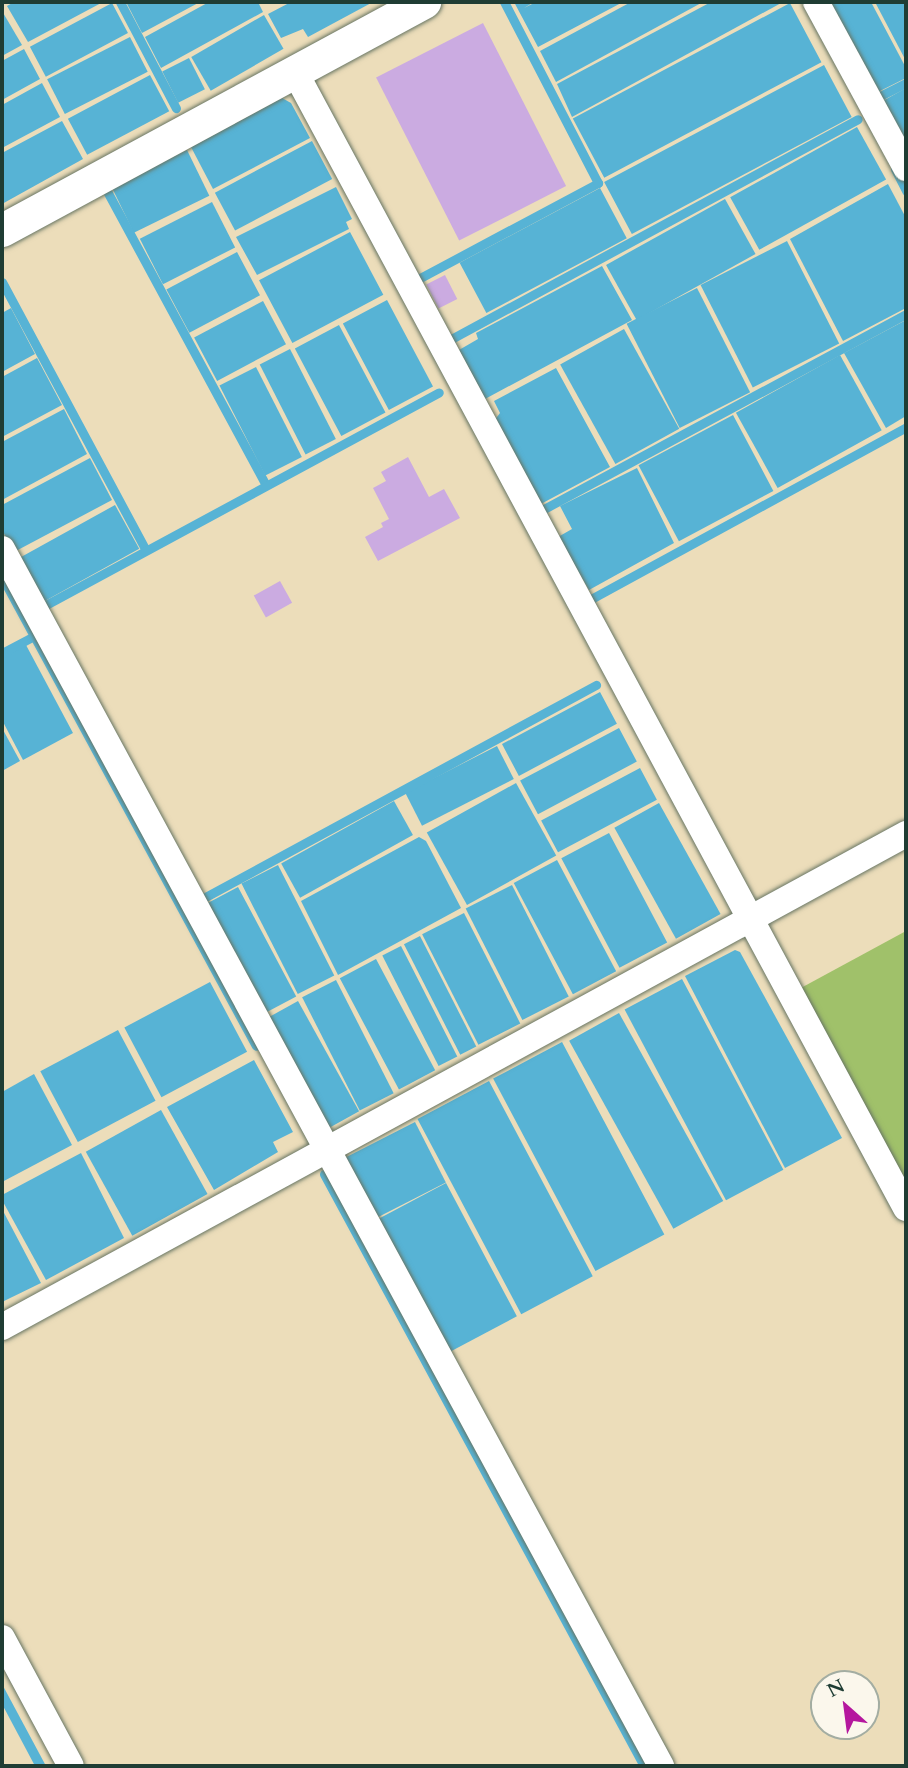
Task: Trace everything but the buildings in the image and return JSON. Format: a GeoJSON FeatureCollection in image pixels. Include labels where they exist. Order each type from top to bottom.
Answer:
{"type":"FeatureCollection","features":[{"type":"Feature","properties":{"kind":"street"},"geometry":{"type":"LineString","coordinates":[[2,230],[424,2]]}},
{"type":"Feature","properties":{"kind":"street"},"geometry":{"type":"LineString","coordinates":[[816,2],[906,168]]}},
{"type":"Feature","properties":{"kind":"street"},"geometry":{"type":"LineString","coordinates":[[295,72],[906,1208]]}},
{"type":"Feature","properties":{"kind":"street"},"geometry":{"type":"LineString","coordinates":[[2,548],[661,1766]]}},
{"type":"Feature","properties":{"kind":"street"},"geometry":{"type":"LineString","coordinates":[[2,1327],[906,834]]}},
{"type":"Feature","properties":{"kind":"street"},"geometry":{"type":"LineString","coordinates":[[2,1638],[71,1766]]}},
{"type":"Feature","properties":{"kind":"green space"},"geometry":{"type":"Polygon","coordinates":[[[906,931],[906,1187],[799,989],[906,931]]]}},
{"type":"Feature","properties":{"kind":"water"},"geometry":{"type":"Polygon","coordinates":[[[14,2],[103,2],[28,42],[7,6],[14,2]]]}},
{"type":"Feature","properties":{"kind":"water"},"geometry":{"type":"Polygon","coordinates":[[[126,2],[200,2],[142,33],[126,2]]]}},
{"type":"Feature","properties":{"kind":"water"},"geometry":{"type":"Polygon","coordinates":[[[209,2],[258,2],[263,12],[161,68],[145,37],[209,2]]]}},
{"type":"Feature","properties":{"kind":"water"},"geometry":{"type":"Polygon","coordinates":[[[291,2],[373,2],[308,37],[303,29],[281,38],[268,14],[291,2]]]}},
{"type":"Feature","properties":{"kind":"water"},"geometry":{"type":"Polygon","coordinates":[[[514,2],[534,2],[524,8],[536,2],[623,2],[538,47],[514,2]]]}},
{"type":"Feature","properties":{"kind":"water"},"geometry":{"type":"Polygon","coordinates":[[[631,2],[703,2],[556,82],[540,51],[631,2]]]}},
{"type":"Feature","properties":{"kind":"water"},"geometry":{"type":"Polygon","coordinates":[[[711,2],[783,2],[572,117],[557,84],[711,2]]]}},
{"type":"Feature","properties":{"kind":"water"},"geometry":{"type":"Polygon","coordinates":[[[828,2],[871,2],[906,68],[906,78],[876,93],[828,2]]]}},
{"type":"Feature","properties":{"kind":"water"},"geometry":{"type":"Polygon","coordinates":[[[875,2],[906,2],[906,61],[875,2]]]}},
{"type":"Feature","properties":{"kind":"water"},"geometry":{"type":"Polygon","coordinates":[[[112,3],[128,33],[46,77],[30,47],[112,3]]]}},
{"type":"Feature","properties":{"kind":"water"},"geometry":{"type":"Polygon","coordinates":[[[790,3],[821,62],[604,178],[573,118],[790,3]]]}},
{"type":"Feature","properties":{"kind":"water"},"geometry":{"type":"Polygon","coordinates":[[[2,11],[22,45],[2,56],[2,11]]]}},
{"type":"Feature","properties":{"kind":"water"},"geometry":{"type":"Polygon","coordinates":[[[264,15],[284,49],[211,91],[191,57],[264,15]]]}},
{"type":"Feature","properties":{"kind":"water"},"geometry":{"type":"Polygon","coordinates":[[[130,37],[148,72],[65,114],[47,79],[130,37]]]}},
{"type":"Feature","properties":{"kind":"water"},"geometry":{"type":"Polygon","coordinates":[[[24,49],[40,79],[2,100],[2,61],[24,49]]]}},
{"type":"Feature","properties":{"kind":"water"},"geometry":{"type":"Polygon","coordinates":[[[189,58],[205,89],[178,103],[162,72],[189,58]]]}},
{"type":"Feature","properties":{"kind":"water"},"geometry":{"type":"Polygon","coordinates":[[[824,65],[852,117],[632,234],[604,182],[824,65]]]}},
{"type":"Feature","properties":{"kind":"water"},"geometry":{"type":"Polygon","coordinates":[[[150,75],[169,111],[87,155],[68,119],[150,75]]]}},
{"type":"Feature","properties":{"kind":"water"},"geometry":{"type":"Polygon","coordinates":[[[42,83],[60,117],[2,148],[2,105],[42,83]]]}},
{"type":"Feature","properties":{"kind":"water"},"geometry":{"type":"Polygon","coordinates":[[[906,88],[906,149],[881,102],[906,88]]]}},
{"type":"Feature","properties":{"kind":"water"},"geometry":{"type":"Polygon","coordinates":[[[282,98],[291,103],[310,138],[213,189],[191,147],[282,98]]]}},
{"type":"Feature","properties":{"kind":"water"},"geometry":{"type":"Polygon","coordinates":[[[62,121],[83,159],[2,204],[2,153],[62,121]]]}},
{"type":"Feature","properties":{"kind":"water"},"geometry":{"type":"Polygon","coordinates":[[[857,127],[886,179],[759,250],[730,197],[857,127]]]}},
{"type":"Feature","properties":{"kind":"water"},"geometry":{"type":"Polygon","coordinates":[[[312,141],[332,179],[235,231],[215,193],[312,141]]]}},
{"type":"Feature","properties":{"kind":"water"},"geometry":{"type":"Polygon","coordinates":[[[187,150],[209,196],[134,233],[112,187],[187,150]]]}},
{"type":"Feature","properties":{"kind":"water"},"geometry":{"type":"Polygon","coordinates":[[[888,184],[906,218],[906,308],[843,341],[790,239],[888,184]]]}},
{"type":"Feature","properties":{"kind":"water"},"geometry":{"type":"Polygon","coordinates":[[[336,187],[352,219],[346,222],[349,229],[257,275],[236,237],[336,187]]]}},
{"type":"Feature","properties":{"kind":"water"},"geometry":{"type":"Polygon","coordinates":[[[600,188],[627,238],[486,313],[460,263],[600,188]]]}},
{"type":"Feature","properties":{"kind":"water"},"geometry":{"type":"Polygon","coordinates":[[[725,199],[756,254],[637,320],[606,265],[725,199]]]}},
{"type":"Feature","properties":{"kind":"water"},"geometry":{"type":"Polygon","coordinates":[[[212,202],[235,247],[163,284],[140,239],[212,202]]]}},
{"type":"Feature","properties":{"kind":"water"},"geometry":{"type":"Polygon","coordinates":[[[350,232],[383,295],[292,343],[259,280],[350,232]]]}},
{"type":"Feature","properties":{"kind":"water"},"geometry":{"type":"Polygon","coordinates":[[[787,241],[839,343],[753,388],[701,285],[787,241]]]}},
{"type":"Feature","properties":{"kind":"water"},"geometry":{"type":"Polygon","coordinates":[[[237,252],[260,295],[189,333],[166,290],[237,252]]]}},
{"type":"Feature","properties":{"kind":"water"},"geometry":{"type":"Polygon","coordinates":[[[602,266],[632,320],[485,399],[459,350],[478,339],[476,333],[602,266]]]}},
{"type":"Feature","properties":{"kind":"water"},"geometry":{"type":"Polygon","coordinates":[[[697,288],[750,392],[680,428],[627,324],[697,288]]]}},
{"type":"Feature","properties":{"kind":"water"},"geometry":{"type":"Polygon","coordinates":[[[387,300],[433,387],[389,410],[343,323],[387,300]]]}},
{"type":"Feature","properties":{"kind":"water"},"geometry":{"type":"Polygon","coordinates":[[[263,301],[286,344],[217,381],[194,338],[263,301]]]}},
{"type":"Feature","properties":{"kind":"water"},"geometry":{"type":"Polygon","coordinates":[[[11,308],[35,354],[2,372],[2,313],[11,308]]]}},
{"type":"Feature","properties":{"kind":"water"},"geometry":{"type":"Polygon","coordinates":[[[906,320],[906,416],[886,428],[844,353],[906,320]]]}},
{"type":"Feature","properties":{"kind":"water"},"geometry":{"type":"Polygon","coordinates":[[[339,325],[385,412],[341,436],[295,348],[339,325]]]}},
{"type":"Feature","properties":{"kind":"water"},"geometry":{"type":"Polygon","coordinates":[[[624,329],[679,429],[615,464],[560,364],[624,329]]]}},
{"type":"Feature","properties":{"kind":"water"},"geometry":{"type":"Polygon","coordinates":[[[290,349],[336,439],[306,454],[260,364],[290,349]]]}},
{"type":"Feature","properties":{"kind":"water"},"geometry":{"type":"Polygon","coordinates":[[[840,355],[882,430],[778,488],[736,413],[840,355]]]}},
{"type":"Feature","properties":{"kind":"water"},"geometry":{"type":"Polygon","coordinates":[[[37,358],[62,405],[2,437],[2,377],[37,358]]]}},
{"type":"Feature","properties":{"kind":"water"},"geometry":{"type":"Polygon","coordinates":[[[256,367],[302,457],[265,476],[219,386],[256,367]]]}},
{"type":"Feature","properties":{"kind":"water"},"geometry":{"type":"Polygon","coordinates":[[[556,368],[610,467],[539,505],[494,421],[500,413],[494,401],[556,368]]]}},
{"type":"Feature","properties":{"kind":"water"},"geometry":{"type":"Polygon","coordinates":[[[64,409],[87,454],[2,500],[2,442],[64,409]]]}},
{"type":"Feature","properties":{"kind":"water"},"geometry":{"type":"Polygon","coordinates":[[[733,415],[773,491],[679,541],[639,465],[733,415]]]}},
{"type":"Feature","properties":{"kind":"water"},"geometry":{"type":"Polygon","coordinates":[[[90,458],[112,500],[14,552],[2,530],[2,505],[90,458]]]}},
{"type":"Feature","properties":{"kind":"water"},"geometry":{"type":"Polygon","coordinates":[[[637,468],[674,543],[589,590],[558,537],[572,529],[560,506],[637,468]]]}},
{"type":"Feature","properties":{"kind":"water"},"geometry":{"type":"Polygon","coordinates":[[[115,505],[139,549],[41,603],[17,559],[115,505]]]}},
{"type":"Feature","properties":{"kind":"water"},"geometry":{"type":"Polygon","coordinates":[[[26,645],[73,733],[23,760],[2,720],[2,658],[26,645]]]}},
{"type":"Feature","properties":{"kind":"water"},"geometry":{"type":"Polygon","coordinates":[[[600,692],[617,724],[519,776],[502,744],[600,692]]]}},
{"type":"Feature","properties":{"kind":"water"},"geometry":{"type":"Polygon","coordinates":[[[2,728],[20,761],[2,771],[2,728]]]}},
{"type":"Feature","properties":{"kind":"water"},"geometry":{"type":"Polygon","coordinates":[[[619,728],[637,762],[538,814],[520,781],[619,728]]]}},
{"type":"Feature","properties":{"kind":"water"},"geometry":{"type":"Polygon","coordinates":[[[497,746],[514,779],[422,826],[405,793],[497,746]]]}},
{"type":"Feature","properties":{"kind":"water"},"geometry":{"type":"Polygon","coordinates":[[[640,768],[657,800],[558,852],[541,821],[640,768]]]}},
{"type":"Feature","properties":{"kind":"water"},"geometry":{"type":"Polygon","coordinates":[[[516,783],[556,856],[467,905],[427,832],[516,783]]]}},
{"type":"Feature","properties":{"kind":"water"},"geometry":{"type":"Polygon","coordinates":[[[394,801],[413,835],[300,898],[281,864],[394,801]]]}},
{"type":"Feature","properties":{"kind":"water"},"geometry":{"type":"Polygon","coordinates":[[[659,803],[721,914],[676,939],[614,828],[659,803]]]}},
{"type":"Feature","properties":{"kind":"water"},"geometry":{"type":"Polygon","coordinates":[[[609,833],[667,942],[620,968],[561,858],[609,833]]]}},
{"type":"Feature","properties":{"kind":"water"},"geometry":{"type":"Polygon","coordinates":[[[419,837],[426,841],[461,908],[338,975],[301,901],[419,837]]]}},
{"type":"Feature","properties":{"kind":"water"},"geometry":{"type":"Polygon","coordinates":[[[557,860],[616,971],[573,994],[514,883],[557,860]]]}},
{"type":"Feature","properties":{"kind":"water"},"geometry":{"type":"Polygon","coordinates":[[[278,865],[334,975],[298,994],[241,884],[278,865]]]}},
{"type":"Feature","properties":{"kind":"water"},"geometry":{"type":"Polygon","coordinates":[[[512,885],[569,996],[522,1020],[466,909],[512,885]]]}},
{"type":"Feature","properties":{"kind":"water"},"geometry":{"type":"Polygon","coordinates":[[[238,887],[296,996],[262,1015],[204,905],[238,887]]]}},
{"type":"Feature","properties":{"kind":"water"},"geometry":{"type":"Polygon","coordinates":[[[464,913],[520,1023],[478,1045],[422,934],[464,913]]]}},
{"type":"Feature","properties":{"kind":"water"},"geometry":{"type":"Polygon","coordinates":[[[420,936],[476,1046],[460,1055],[404,944],[420,936]]]}},
{"type":"Feature","properties":{"kind":"water"},"geometry":{"type":"Polygon","coordinates":[[[401,946],[457,1056],[439,1066],[382,956],[401,946]]]}},
{"type":"Feature","properties":{"kind":"water"},"geometry":{"type":"Polygon","coordinates":[[[735,950],[740,952],[842,1138],[785,1168],[685,976],[735,950]]]}},
{"type":"Feature","properties":{"kind":"water"},"geometry":{"type":"Polygon","coordinates":[[[376,959],[435,1070],[399,1089],[340,978],[376,959]]]}},
{"type":"Feature","properties":{"kind":"water"},"geometry":{"type":"Polygon","coordinates":[[[682,979],[783,1170],[726,1200],[625,1010],[682,979]]]}},
{"type":"Feature","properties":{"kind":"water"},"geometry":{"type":"Polygon","coordinates":[[[336,980],[394,1093],[360,1110],[302,997],[336,980]]]}},
{"type":"Feature","properties":{"kind":"water"},"geometry":{"type":"Polygon","coordinates":[[[210,982],[247,1052],[161,1097],[124,1028],[210,982]]]}},
{"type":"Feature","properties":{"kind":"water"},"geometry":{"type":"Polygon","coordinates":[[[298,1001],[359,1111],[328,1129],[267,1018],[298,1001]]]}},
{"type":"Feature","properties":{"kind":"water"},"geometry":{"type":"Polygon","coordinates":[[[619,1013],[723,1201],[673,1229],[569,1041],[619,1013]]]}},
{"type":"Feature","properties":{"kind":"water"},"geometry":{"type":"Polygon","coordinates":[[[118,1030],[156,1101],[78,1142],[40,1071],[118,1030]]]}},
{"type":"Feature","properties":{"kind":"water"},"geometry":{"type":"Polygon","coordinates":[[[562,1042],[664,1234],[595,1271],[493,1079],[562,1042]]]}},
{"type":"Feature","properties":{"kind":"water"},"geometry":{"type":"Polygon","coordinates":[[[254,1060],[293,1132],[273,1142],[278,1152],[214,1190],[167,1107],[254,1060]]]}},
{"type":"Feature","properties":{"kind":"water"},"geometry":{"type":"Polygon","coordinates":[[[34,1074],[72,1145],[2,1182],[2,1092],[34,1074]]]}},
{"type":"Feature","properties":{"kind":"water"},"geometry":{"type":"Polygon","coordinates":[[[489,1081],[593,1276],[521,1314],[417,1119],[489,1081]]]}},
{"type":"Feature","properties":{"kind":"water"},"geometry":{"type":"Polygon","coordinates":[[[161,1110],[208,1194],[132,1236],[86,1152],[161,1110]]]}},
{"type":"Feature","properties":{"kind":"water"},"geometry":{"type":"Polygon","coordinates":[[[415,1122],[446,1183],[372,1220],[341,1160],[415,1122]]]}},
{"type":"Feature","properties":{"kind":"water"},"geometry":{"type":"Polygon","coordinates":[[[81,1153],[124,1238],[46,1280],[2,1200],[2,1195],[81,1153]]]}},
{"type":"Feature","properties":{"kind":"water"},"geometry":{"type":"Polygon","coordinates":[[[446,1183],[517,1316],[445,1354],[374,1221],[446,1183]]]}},
{"type":"Feature","properties":{"kind":"water"},"geometry":{"type":"Polygon","coordinates":[[[2,1209],[41,1283],[2,1302],[2,1209]]]}},
{"type":"Feature","properties":{"kind":"water"},"geometry":{"type":"Polygon","coordinates":[[[2,1684],[46,1766],[35,1766],[2,1704],[2,1684]]]}},
{"type":"Feature","properties":{"kind":"waterway"},"geometry":{"type":"LineString","coordinates":[[120,2],[176,108]]}},
{"type":"Feature","properties":{"kind":"waterway"},"geometry":{"type":"LineString","coordinates":[[420,278],[598,183],[504,2]]}},
{"type":"Feature","properties":{"kind":"waterway"},"geometry":{"type":"LineString","coordinates":[[878,97],[906,83]]}},
{"type":"Feature","properties":{"kind":"waterway"},"geometry":{"type":"LineString","coordinates":[[453,338],[858,119]]}},
{"type":"Feature","properties":{"kind":"waterway"},"geometry":{"type":"LineString","coordinates":[[895,169],[906,191]]}},
{"type":"Feature","properties":{"kind":"waterway"},"geometry":{"type":"LineString","coordinates":[[108,193],[266,485]]}},
{"type":"Feature","properties":{"kind":"waterway"},"geometry":{"type":"LineString","coordinates":[[2,282],[146,550]]}},
{"type":"Feature","properties":{"kind":"waterway"},"geometry":{"type":"LineString","coordinates":[[542,510],[906,314]]}},
{"type":"Feature","properties":{"kind":"waterway"},"geometry":{"type":"LineString","coordinates":[[42,607],[439,392]]}},
{"type":"Feature","properties":{"kind":"waterway"},"geometry":{"type":"LineString","coordinates":[[591,599],[906,427]]}},
{"type":"Feature","properties":{"kind":"waterway"},"geometry":{"type":"LineString","coordinates":[[2,577],[256,1046]]}},
{"type":"Feature","properties":{"kind":"waterway"},"geometry":{"type":"LineString","coordinates":[[2,653],[34,636]]}},
{"type":"Feature","properties":{"kind":"waterway"},"geometry":{"type":"LineString","coordinates":[[198,901],[596,685]]}},
{"type":"Feature","properties":{"kind":"waterway"},"geometry":{"type":"LineString","coordinates":[[324,1174],[644,1766]]}}]}
